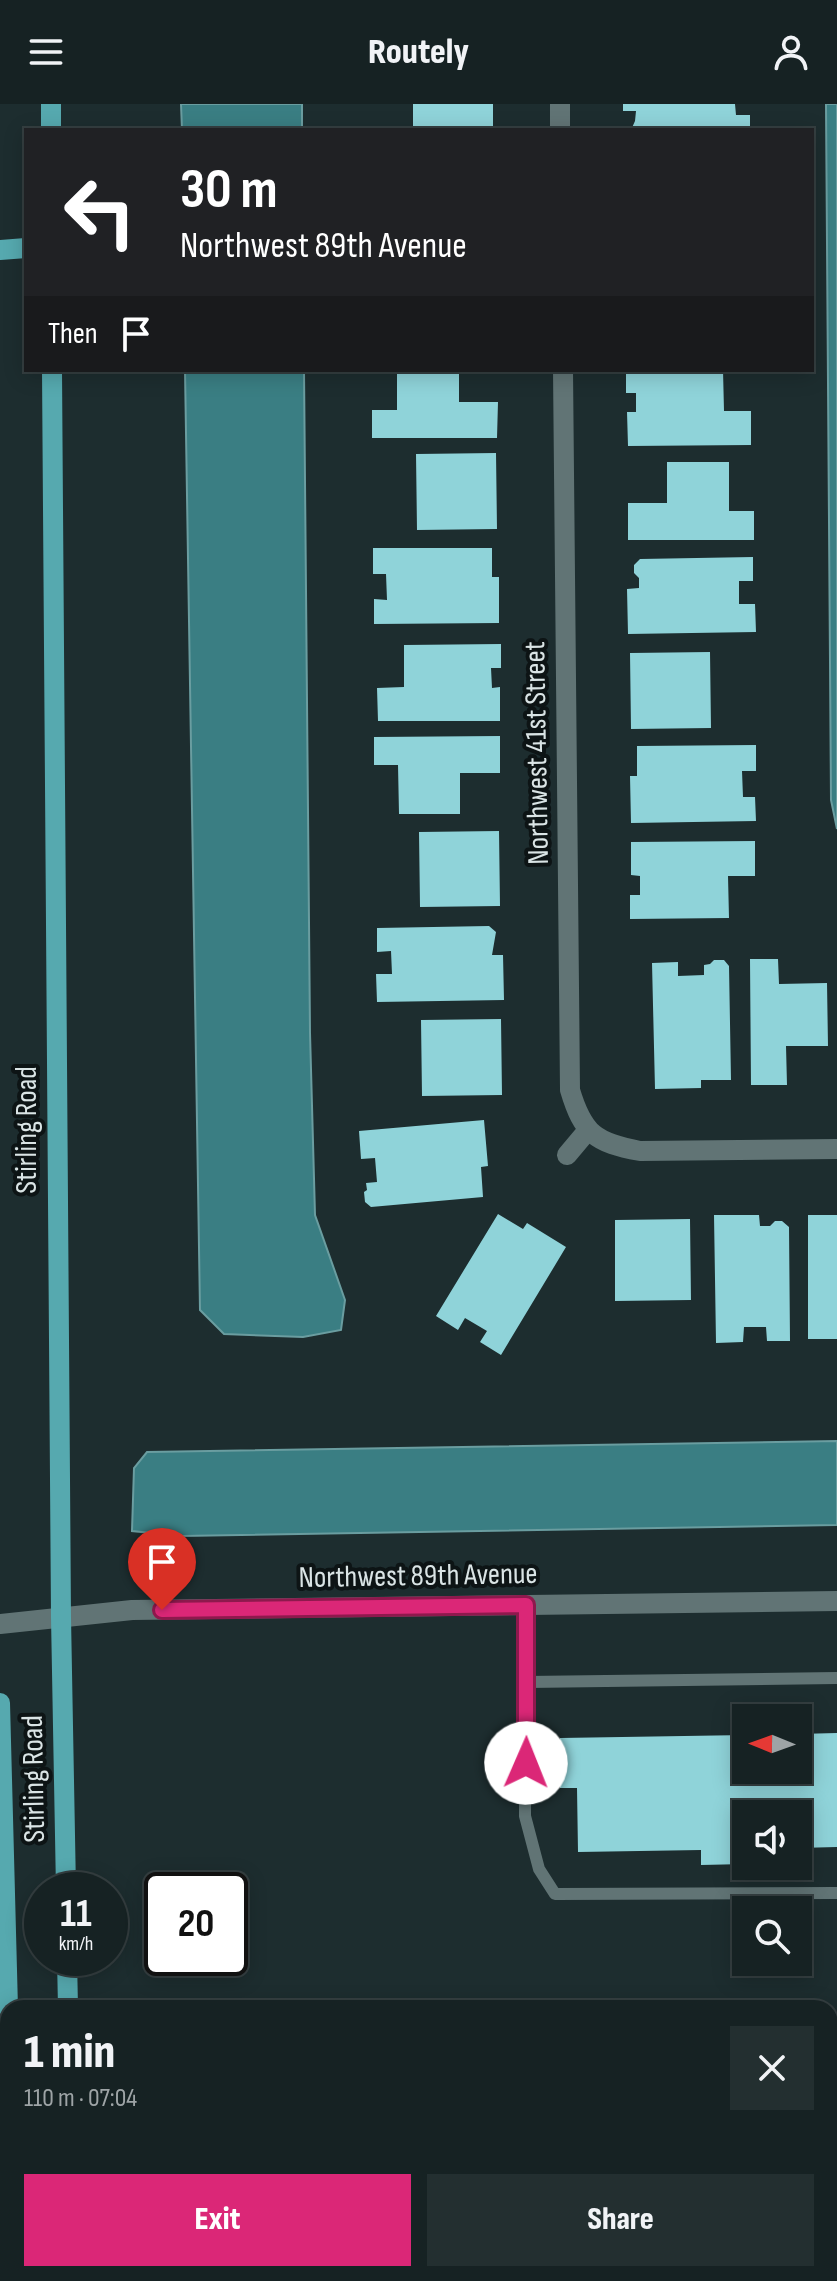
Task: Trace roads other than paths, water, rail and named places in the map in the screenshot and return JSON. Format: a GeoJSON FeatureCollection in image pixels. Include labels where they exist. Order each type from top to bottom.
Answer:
{"type":"FeatureCollection","features":[{"type":"Feature","properties":{"kind":"main road"},"geometry":{"type":"LineString","coordinates":[[51,104],[51,128]]}},
{"type":"Feature","properties":{"kind":"main road"},"geometry":{"type":"LineString","coordinates":[[0,250],[24,248]]}},
{"type":"Feature","properties":{"kind":"main road","name":"Stirling Road"},"geometry":{"type":"LineString","coordinates":[[52,372],[66,1872]]}},
{"type":"Feature","properties":{"kind":"main road","name":"Stirling Road"},"geometry":{"type":"LineString","coordinates":[[0,1703],[8,2000]]}},
{"type":"Feature","properties":{"kind":"main road"},"geometry":{"type":"LineString","coordinates":[[67,1976],[68,2000]]}},
{"type":"Feature","properties":{"kind":"street"},"geometry":{"type":"LineString","coordinates":[[560,104],[560,128]]}},
{"type":"Feature","properties":{"kind":"street","name":"Northwest 41st Street"},"geometry":{"type":"LineString","coordinates":[[563,372],[570,1090],[577,1114],[588,1130]]}},
{"type":"Feature","properties":{"kind":"street"},"geometry":{"type":"LineString","coordinates":[[567,1155],[588,1130],[610,1146],[640,1151],[837,1149]]}},
{"type":"Feature","properties":{"kind":"street","name":"Northwest 89th Avenue"},"geometry":{"type":"LineString","coordinates":[[0,1624],[132,1610],[837,1601]]}},
{"type":"Feature","properties":{"kind":"lane"},"geometry":{"type":"LineString","coordinates":[[526,1605],[525,1816],[539,1869],[555,1894],[837,1893]]}},
{"type":"Feature","properties":{"kind":"lane"},"geometry":{"type":"LineString","coordinates":[[527,1682],[837,1678]]}},
{"type":"Feature","properties":{"kind":"water"},"geometry":{"type":"Polygon","coordinates":[[[181,104],[302,104],[302,128],[182,128],[181,104]]]}},
{"type":"Feature","properties":{"kind":"water"},"geometry":{"type":"Polygon","coordinates":[[[826,104],[837,104],[837,829],[831,800],[826,104]]]}},
{"type":"Feature","properties":{"kind":"water"},"geometry":{"type":"Polygon","coordinates":[[[185,372],[304,372],[310,1033],[315,1215],[345,1300],[341,1330],[303,1337],[224,1334],[200,1310],[185,372]]]}},
{"type":"Feature","properties":{"kind":"water"},"geometry":{"type":"Polygon","coordinates":[[[837,1441],[837,1525],[181,1536],[132,1531],[134,1468],[147,1452],[837,1441]]]}}]}
